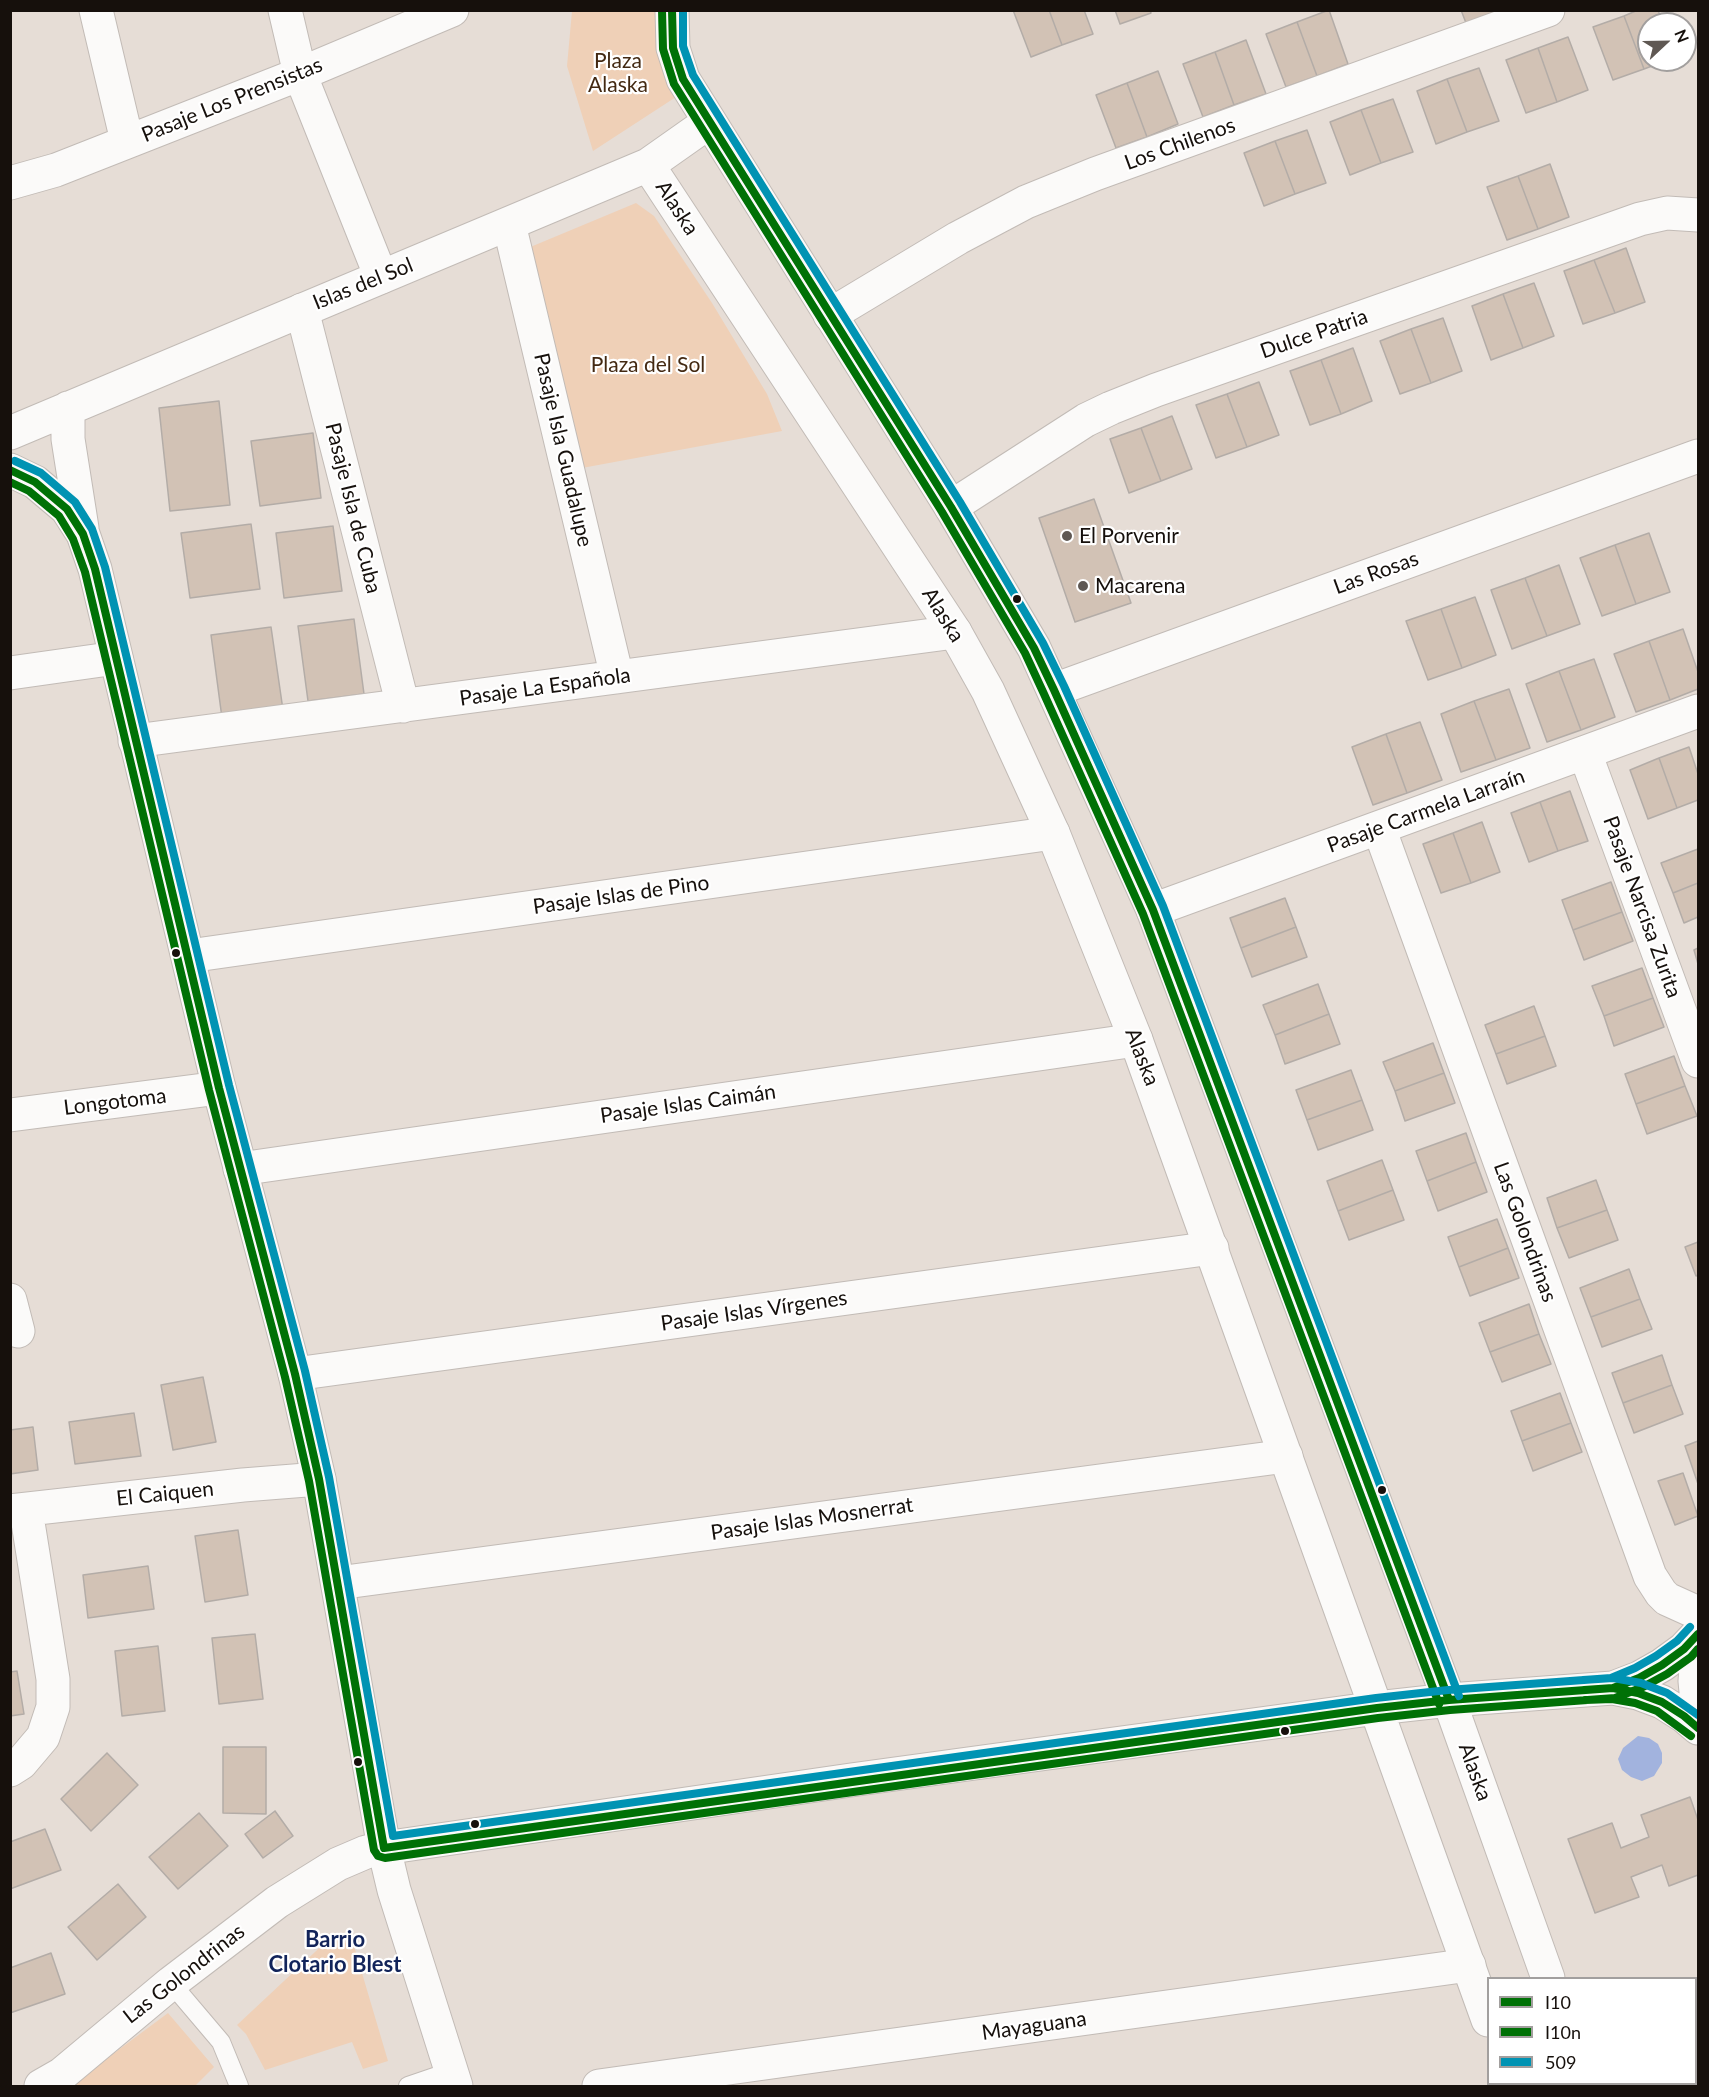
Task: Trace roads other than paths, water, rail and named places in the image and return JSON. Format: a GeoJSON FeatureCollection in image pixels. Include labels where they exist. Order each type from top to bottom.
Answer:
{"type":"FeatureCollection","features":[{"type":"Feature","properties":{"kind":"street"},"geometry":{"type":"LineString","coordinates":[[96,10],[127,141]]}},
{"type":"Feature","properties":{"kind":"street"},"geometry":{"type":"LineString","coordinates":[[285,10],[300,74],[381,278]]}},
{"type":"Feature","properties":{"kind":"street","name":"Pasaje Los Prensistas"},"geometry":{"type":"LineString","coordinates":[[10,183],[56,170],[300,74],[452,10]]}},
{"type":"Feature","properties":{"kind":"street","name":"Alaska"},"geometry":{"type":"LineString","coordinates":[[672,10],[673,48],[683,79],[951,507],[1034,648],[1153,910],[1449,1700],[1548,1977]]}},
{"type":"Feature","properties":{"kind":"street","name":"Los Chilenos"},"geometry":{"type":"LineString","coordinates":[[830,315],[958,238],[1026,202],[1106,170],[1548,10]]}},
{"type":"Feature","properties":{"kind":"street","name":"Islas del Sol"},"geometry":{"type":"LineString","coordinates":[[10,434],[648,165],[709,122]]}},
{"type":"Feature","properties":{"kind":"street","name":"Alaska"},"geometry":{"type":"LineString","coordinates":[[648,165],[955,632],[988,690],[1053,833],[1136,1040],[1487,2017]]}},
{"type":"Feature","properties":{"kind":"street","name":"Dulce Patria"},"geometry":{"type":"LineString","coordinates":[[951,507],[1086,420],[1156,390],[1640,219],[1667,213],[1698,214]]}},
{"type":"Feature","properties":{"kind":"street","name":"Pasaje Isla Guadalupe"},"geometry":{"type":"LineString","coordinates":[[509,224],[617,677]]}},
{"type":"Feature","properties":{"kind":"street","name":"Pasaje Isla de Cuba"},"geometry":{"type":"LineString","coordinates":[[302,310],[403,706]]}},
{"type":"Feature","properties":{"kind":"street"},"geometry":{"type":"LineString","coordinates":[[68,408],[68,439],[83,534],[95,569],[219,1088],[295,1374],[319,1479],[384,1848],[394,1890],[454,2078]]}},
{"type":"Feature","properties":{"kind":"street","name":"Las Rosas"},"geometry":{"type":"LineString","coordinates":[[1054,690],[1698,456]]}},
{"type":"Feature","properties":{"kind":"street"},"geometry":{"type":"LineString","coordinates":[[10,470],[35,482],[50,493],[67,509],[83,534]]}},
{"type":"Feature","properties":{"kind":"street","name":"Pasaje La Española"},"geometry":{"type":"LineString","coordinates":[[135,741],[955,632]]}},
{"type":"Feature","properties":{"kind":"street"},"geometry":{"type":"LineString","coordinates":[[10,673],[116,658]]}},
{"type":"Feature","properties":{"kind":"street","name":"Pasaje Carmela Larraín"},"geometry":{"type":"LineString","coordinates":[[1153,910],[1698,711]]}},
{"type":"Feature","properties":{"kind":"street","name":"Pasaje Narcisa Zurita"},"geometry":{"type":"LineString","coordinates":[[1585,753],[1698,1061]]}},
{"type":"Feature","properties":{"kind":"street","name":"Las Golondrinas"},"geometry":{"type":"LineString","coordinates":[[1379,828],[1650,1576],[1667,1599],[1698,1613]]}},
{"type":"Feature","properties":{"kind":"street","name":"Pasaje Islas de Pino"},"geometry":{"type":"LineString","coordinates":[[189,956],[1053,833]]}},
{"type":"Feature","properties":{"kind":"street","name":"Pasaje Islas Caimán"},"geometry":{"type":"LineString","coordinates":[[240,1169],[1136,1040]]}},
{"type":"Feature","properties":{"kind":"street","name":"Longotoma"},"geometry":{"type":"LineString","coordinates":[[10,1115],[219,1088]]}},
{"type":"Feature","properties":{"kind":"street","name":"Pasaje Islas Vírgenes"},"geometry":{"type":"LineString","coordinates":[[295,1374],[1212,1248]]}},
{"type":"Feature","properties":{"kind":"street","name":"Pasaje Islas Mosnerrat"},"geometry":{"type":"LineString","coordinates":[[338,1583],[1286,1456]]}},
{"type":"Feature","properties":{"kind":"street","name":"El Caiquen"},"geometry":{"type":"LineString","coordinates":[[18,1510],[243,1485],[319,1479]]}},
{"type":"Feature","properties":{"kind":"street"},"geometry":{"type":"LineString","coordinates":[[10,1770],[21,1763],[43,1737],[52,1707],[53,1679],[18,1510]]}},
{"type":"Feature","properties":{"kind":"street"},"geometry":{"type":"LineString","coordinates":[[1613,1688],[1639,1678],[1662,1665],[1698,1634]]}},
{"type":"Feature","properties":{"kind":"street"},"geometry":{"type":"LineString","coordinates":[[1698,1646],[1695,1681],[1698,1713]]}},
{"type":"Feature","properties":{"kind":"street"},"geometry":{"type":"LineString","coordinates":[[1613,1688],[1638,1693],[1662,1702],[1698,1728]]}},
{"type":"Feature","properties":{"kind":"street","name":"Las Golondrinas"},"geometry":{"type":"LineString","coordinates":[[41,2086],[62,2074],[171,1983],[277,1902],[313,1878],[366,1852],[1377,1708],[1449,1700],[1613,1688]]}},
{"type":"Feature","properties":{"kind":"street","name":"Mayaguana"},"geometry":{"type":"LineString","coordinates":[[599,2086],[1469,1965]]}},
{"type":"Feature","properties":{"kind":"lane"},"geometry":{"type":"LineString","coordinates":[[171,1983],[221,2042],[239,2086]]}},
{"type":"Feature","properties":{"kind":"lane"},"geometry":{"type":"LineString","coordinates":[[408,2086],[454,2078]]}},
{"type":"Feature","properties":{"kind":"water"},"geometry":{"type":"Polygon","coordinates":[[[1638,1736],[1649,1738],[1658,1744],[1662,1753],[1662,1763],[1654,1776],[1642,1781],[1622,1770],[1618,1759],[1623,1748],[1638,1736]]]}},
{"type":"Feature","properties":{"kind":"place","name":"El Porvenir"},"geometry":{"type":"Point","coordinates":[1067,536]}},
{"type":"Feature","properties":{"kind":"place","name":"Macarena"},"geometry":{"type":"Point","coordinates":[1083,586]}},
{"type":"Feature","properties":{"kind":"district","name":"Barrio Clotario Blest"},"geometry":{"type":"Point","coordinates":[335,1952]}},
{"type":"Feature","properties":{"kind":"park label","name":"Plaza Alaska"},"geometry":{"type":"Point","coordinates":[618,73]}},
{"type":"Feature","properties":{"kind":"park label","name":"Plaza del Sol"},"geometry":{"type":"Point","coordinates":[648,365]}}]}
